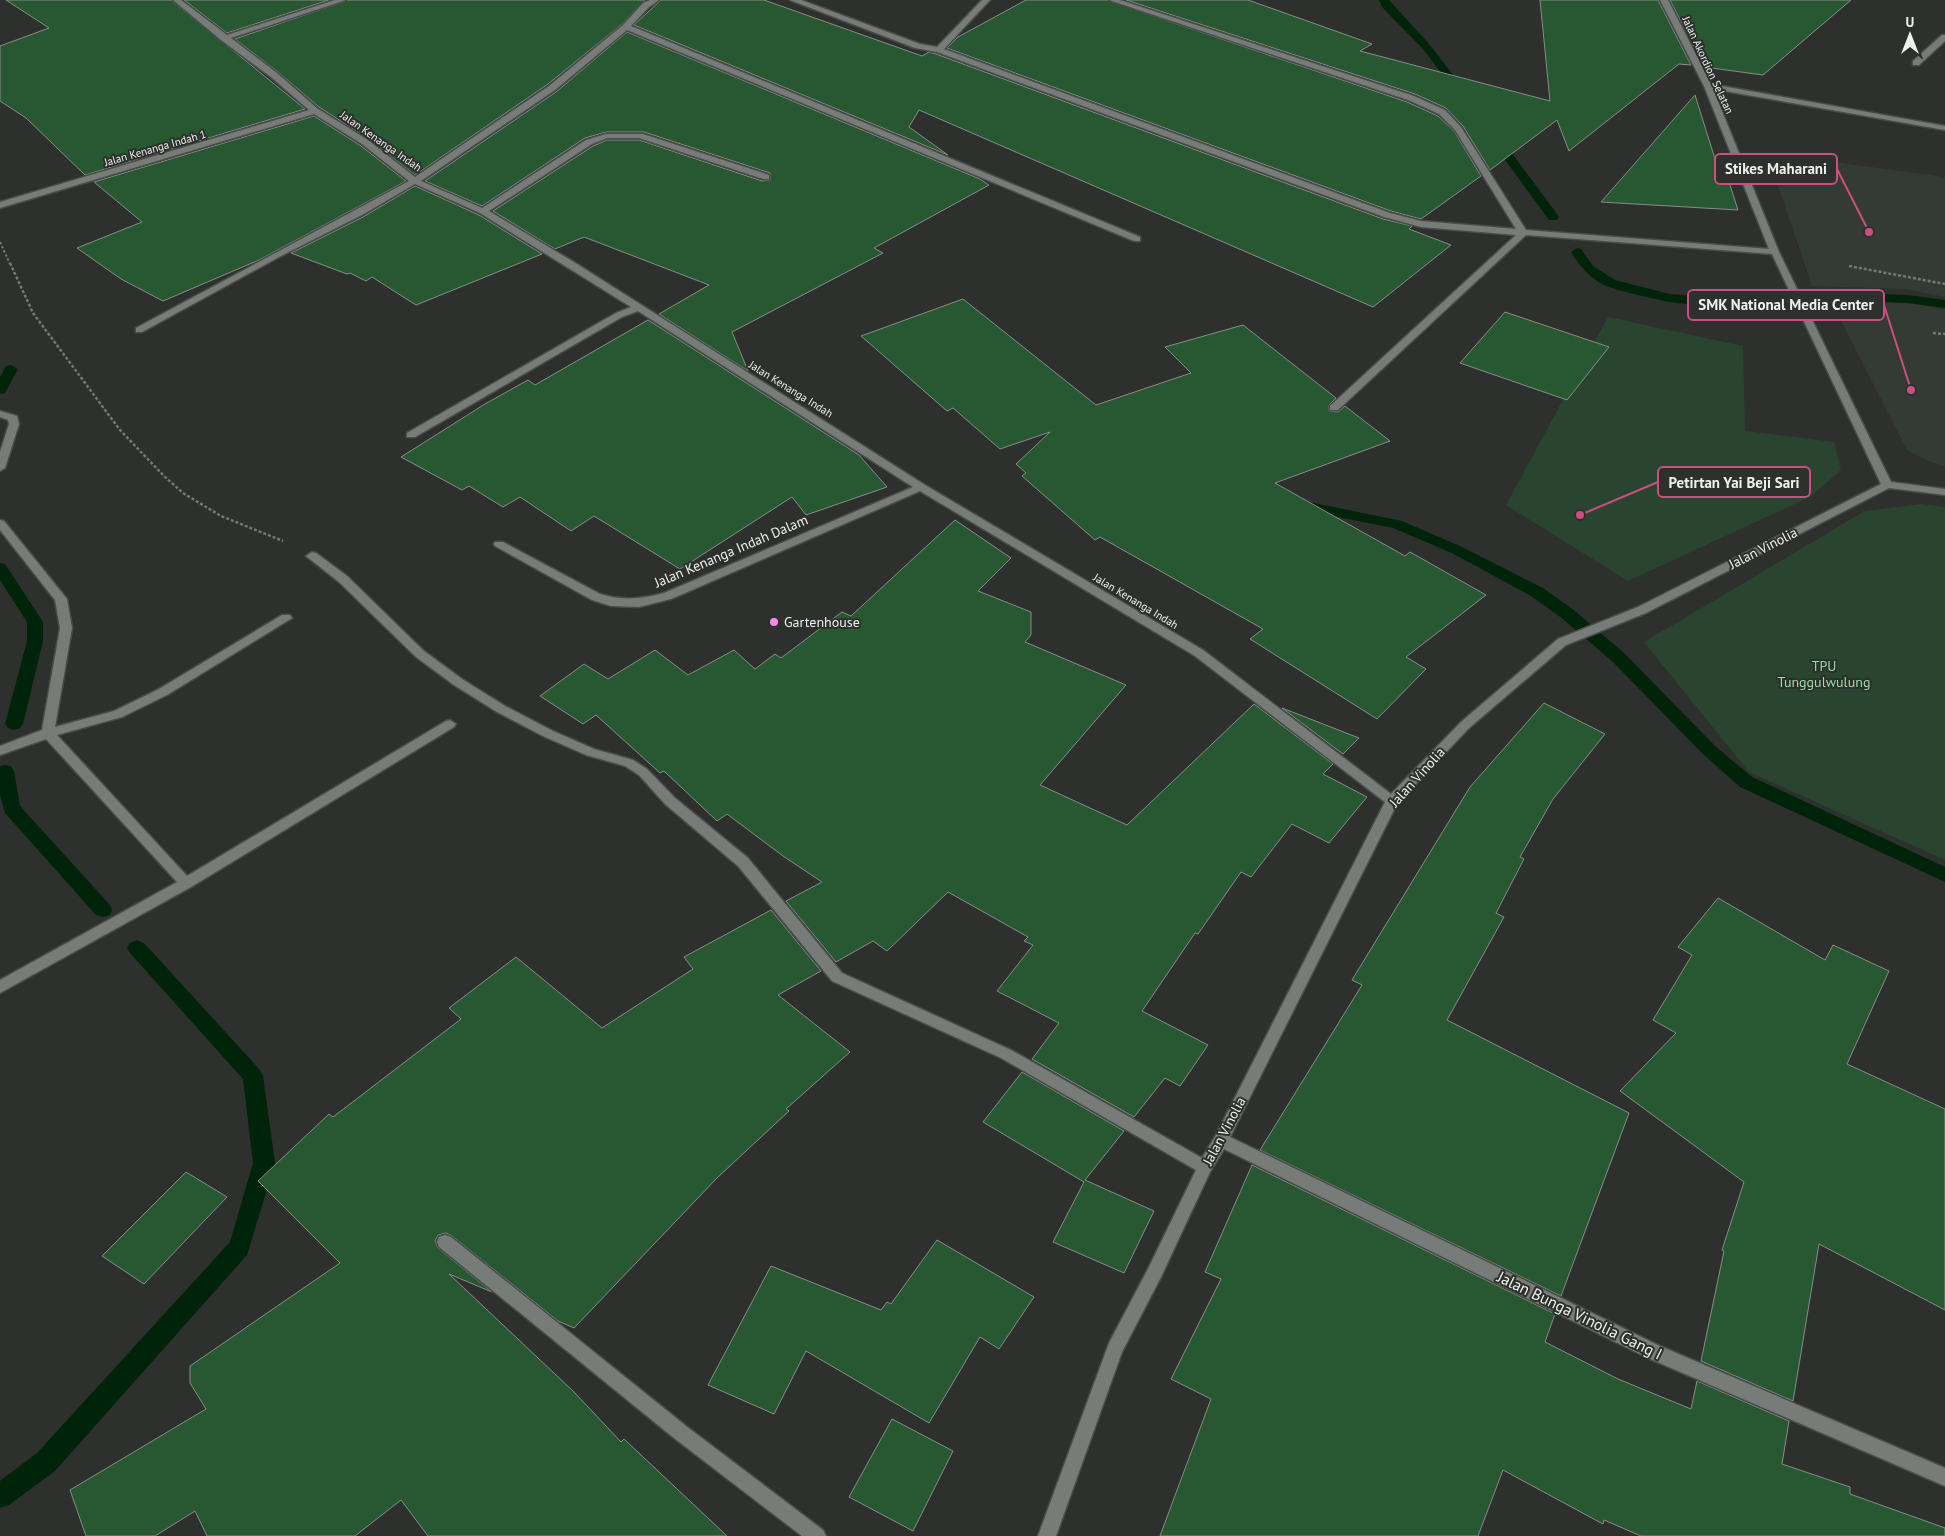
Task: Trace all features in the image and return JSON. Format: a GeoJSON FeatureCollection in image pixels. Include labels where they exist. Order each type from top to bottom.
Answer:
{"type":"FeatureCollection","features":[{"type":"Feature","properties":{"kind":"street","name":"Jalan Kenanga Indah"},"geometry":{"type":"LineString","coordinates":[[177,0],[274,75],[315,111],[365,142],[415,181],[483,211],[574,266],[921,487],[1199,654],[1392,801]]}},
{"type":"Feature","properties":{"kind":"street"},"geometry":{"type":"LineString","coordinates":[[224,38],[342,0]]}},
{"type":"Feature","properties":{"kind":"street"},"geometry":{"type":"LineString","coordinates":[[138,330],[276,255],[360,213],[415,181],[552,88],[626,27],[646,5],[655,0]]}},
{"type":"Feature","properties":{"kind":"street"},"geometry":{"type":"LineString","coordinates":[[794,0],[918,46],[939,50],[1387,215],[1420,224],[1775,252],[1887,485],[1945,492]]}},
{"type":"Feature","properties":{"kind":"street"},"geometry":{"type":"LineString","coordinates":[[939,50],[986,0]]}},
{"type":"Feature","properties":{"kind":"street"},"geometry":{"type":"LineString","coordinates":[[1113,0],[1411,98],[1442,112],[1458,129],[1523,233]]}},
{"type":"Feature","properties":{"kind":"street","name":"Jalan Akordion Selatan"},"geometry":{"type":"LineString","coordinates":[[1664,0],[1708,86],[1775,252]]}},
{"type":"Feature","properties":{"kind":"street"},"geometry":{"type":"LineString","coordinates":[[626,27],[1138,239]]}},
{"type":"Feature","properties":{"kind":"street"},"geometry":{"type":"LineString","coordinates":[[1916,63],[1945,37]]}},
{"type":"Feature","properties":{"kind":"street"},"geometry":{"type":"LineString","coordinates":[[1708,86],[1945,128]]}},
{"type":"Feature","properties":{"kind":"street","name":"Jalan Kenanga Indah 1"},"geometry":{"type":"LineString","coordinates":[[4,204],[315,111]]}},
{"type":"Feature","properties":{"kind":"street"},"geometry":{"type":"LineString","coordinates":[[483,211],[589,142],[606,136],[640,136],[766,177]]}},
{"type":"Feature","properties":{"kind":"street"},"geometry":{"type":"LineString","coordinates":[[1334,408],[1523,233]]}},
{"type":"Feature","properties":{"kind":"street"},"geometry":{"type":"LineString","coordinates":[[411,435],[618,315],[638,307]]}},
{"type":"Feature","properties":{"kind":"street"},"geometry":{"type":"LineString","coordinates":[[0,414],[13,418],[14,424],[0,468]]}},
{"type":"Feature","properties":{"kind":"street","name":"Jalan Vinolia"},"geometry":{"type":"LineString","coordinates":[[1047,1536],[1115,1350],[1205,1167],[1392,801],[1465,725],[1562,642],[1642,610],[1887,485]]}},
{"type":"Feature","properties":{"kind":"street","name":"Jalan Kenanga Indah Dalam"},"geometry":{"type":"LineString","coordinates":[[499,544],[596,597],[615,603],[639,603],[667,596],[921,487]]}},
{"type":"Feature","properties":{"kind":"street"},"geometry":{"type":"LineString","coordinates":[[0,523],[61,599],[66,628],[48,733]]}},
{"type":"Feature","properties":{"kind":"street"},"geometry":{"type":"LineString","coordinates":[[312,556],[327,565],[350,585],[420,654],[458,682],[501,709],[549,734],[590,752],[629,763],[643,772],[670,801],[743,862],[837,977],[1006,1054],[1205,1167]]}},
{"type":"Feature","properties":{"kind":"street"},"geometry":{"type":"LineString","coordinates":[[0,751],[48,733],[118,714],[163,692],[286,618]]}},
{"type":"Feature","properties":{"kind":"street"},"geometry":{"type":"LineString","coordinates":[[0,987],[186,883],[450,724]]}},
{"type":"Feature","properties":{"kind":"street"},"geometry":{"type":"LineString","coordinates":[[48,733],[186,883]]}},
{"type":"Feature","properties":{"kind":"street","name":"Jalan Bunga Vinolia Gang I"},"geometry":{"type":"LineString","coordinates":[[1220,1140],[1654,1352],[1945,1477]]}},
{"type":"Feature","properties":{"kind":"street"},"geometry":{"type":"LineString","coordinates":[[445,1242],[680,1432],[817,1536]]}},
{"type":"Feature","properties":{"kind":"path"},"geometry":{"type":"LineString","coordinates":[[0,242],[33,313],[120,430],[164,476],[183,493],[215,512],[289,543],[312,556]]}},
{"type":"Feature","properties":{"kind":"path"},"geometry":{"type":"LineString","coordinates":[[1849,266],[1945,284]]}},
{"type":"Feature","properties":{"kind":"path"},"geometry":{"type":"LineString","coordinates":[[1933,333],[1945,334]]}},
{"type":"Feature","properties":{"kind":"shaded area"},"geometry":{"type":"Polygon","coordinates":[[[1767,153],[1945,177],[1945,297],[1905,289],[1812,286],[1767,153]]]}},
{"type":"Feature","properties":{"kind":"shaded area"},"geometry":{"type":"Polygon","coordinates":[[[1832,303],[1914,304],[1945,310],[1945,466],[1928,461],[1907,450],[1832,303]]]}},
{"type":"Feature","properties":{"kind":"green space"},"geometry":{"type":"Polygon","coordinates":[[[1608,317],[1743,346],[1745,431],[1834,442],[1841,470],[1810,497],[1628,581],[1506,505],[1608,317]]]}},
{"type":"Feature","properties":{"kind":"green space","name":"TPU Tunggulwulung"},"geometry":{"type":"Polygon","coordinates":[[[1922,504],[1945,507],[1945,860],[1749,772],[1644,642],[1865,511],[1922,504]]]}},
{"type":"Feature","properties":{"kind":"building"},"geometry":{"type":"Polygon","coordinates":[[[6,0],[171,0],[305,109],[85,175],[26,118],[0,101],[0,46],[49,28],[6,0]]]}},
{"type":"Feature","properties":{"kind":"building"},"geometry":{"type":"Polygon","coordinates":[[[184,0],[329,0],[227,33],[184,0]]]}},
{"type":"Feature","properties":{"kind":"building"},"geometry":{"type":"Polygon","coordinates":[[[348,0],[645,0],[622,24],[548,84],[415,175],[369,139],[319,107],[235,39],[348,0]]]}},
{"type":"Feature","properties":{"kind":"building"},"geometry":{"type":"Polygon","coordinates":[[[661,0],[764,0],[922,56],[929,52],[936,54],[1383,219],[1412,226],[1409,229],[1451,245],[1373,307],[919,110],[909,127],[948,155],[634,25],[661,0]]]}},
{"type":"Feature","properties":{"kind":"building"},"geometry":{"type":"Polygon","coordinates":[[[1026,0],[1107,0],[1407,102],[1438,116],[1454,131],[1481,176],[1421,219],[1391,211],[947,48],[958,37],[1026,0]]]}},
{"type":"Feature","properties":{"kind":"building"},"geometry":{"type":"Polygon","coordinates":[[[1126,0],[1248,0],[1372,44],[1360,51],[1550,101],[1540,0],[1658,0],[1691,65],[1679,64],[1569,151],[1557,120],[1490,170],[1463,126],[1446,108],[1415,94],[1126,0]]]}},
{"type":"Feature","properties":{"kind":"building"},"geometry":{"type":"Polygon","coordinates":[[[1670,0],[1851,0],[1763,75],[1704,67],[1670,0]]]}},
{"type":"Feature","properties":{"kind":"building"},"geometry":{"type":"Polygon","coordinates":[[[627,32],[980,179],[989,185],[874,248],[883,253],[732,332],[748,371],[659,314],[709,285],[584,237],[555,249],[493,211],[593,146],[607,140],[639,140],[762,181],[770,180],[770,173],[644,132],[606,132],[585,138],[482,206],[425,181],[556,92],[627,32]]]}},
{"type":"Feature","properties":{"kind":"building"},"geometry":{"type":"Polygon","coordinates":[[[1695,95],[1715,159],[1722,160],[1738,210],[1601,202],[1695,95]]]}},
{"type":"Feature","properties":{"kind":"building"},"geometry":{"type":"Polygon","coordinates":[[[314,116],[361,146],[406,181],[259,260],[163,301],[121,279],[77,248],[142,222],[94,182],[314,116]]]}},
{"type":"Feature","properties":{"kind":"building"},"geometry":{"type":"Polygon","coordinates":[[[415,186],[479,215],[542,254],[416,305],[372,277],[366,281],[350,273],[347,274],[291,253],[363,217],[415,186]]]}},
{"type":"Feature","properties":{"kind":"building"},"geometry":{"type":"Polygon","coordinates":[[[963,299],[1096,405],[1191,373],[1165,347],[1243,325],[1336,398],[1329,405],[1329,411],[1338,412],[1345,406],[1390,441],[1275,483],[1405,556],[1410,552],[1486,595],[1406,657],[1426,669],[1377,719],[1250,639],[1263,629],[1100,537],[1095,540],[1022,476],[1026,473],[1016,464],[1050,432],[1000,449],[953,408],[947,411],[861,336],[963,299]]]}},
{"type":"Feature","properties":{"kind":"building"},"geometry":{"type":"Polygon","coordinates":[[[1505,312],[1609,347],[1567,400],[1460,363],[1505,312]]]}},
{"type":"Feature","properties":{"kind":"building"},"geometry":{"type":"Polygon","coordinates":[[[648,320],[859,455],[887,487],[806,515],[792,497],[680,569],[594,516],[571,531],[520,497],[503,507],[469,486],[462,490],[401,457],[485,404],[528,380],[535,385],[648,320]]]}},
{"type":"Feature","properties":{"kind":"building"},"geometry":{"type":"Polygon","coordinates":[[[955,520],[1011,558],[978,591],[1031,612],[1031,635],[1025,642],[1126,685],[1040,785],[1127,825],[1254,704],[1333,764],[1323,774],[1367,797],[1329,843],[1292,824],[1251,877],[1241,872],[1198,934],[1195,933],[1142,1011],[1208,1045],[1180,1086],[1165,1078],[1134,1117],[1032,1059],[1059,1023],[997,991],[1033,945],[1024,941],[1028,937],[948,892],[887,951],[873,941],[836,962],[786,901],[822,882],[783,856],[727,814],[717,821],[664,771],[660,773],[596,715],[583,724],[540,696],[584,664],[608,679],[655,650],[688,675],[734,650],[755,669],[775,654],[781,658],[842,612],[851,616],[955,520]]]}},
{"type":"Feature","properties":{"kind":"building"},"geometry":{"type":"Polygon","coordinates":[[[1544,703],[1605,734],[1553,799],[1520,857],[1524,859],[1496,913],[1504,917],[1447,1020],[1629,1113],[1561,1296],[1260,1150],[1362,985],[1352,980],[1470,787],[1544,703]]]}},
{"type":"Feature","properties":{"kind":"building"},"geometry":{"type":"Polygon","coordinates":[[[1282,708],[1359,738],[1343,754],[1282,708]]]}},
{"type":"Feature","properties":{"kind":"building"},"geometry":{"type":"Polygon","coordinates":[[[1718,898],[1825,960],[1833,945],[1889,971],[1847,1064],[1945,1109],[1945,1310],[1819,1244],[1793,1401],[1701,1361],[1724,1251],[1722,1250],[1744,1182],[1620,1091],[1676,1033],[1653,1020],[1692,955],[1678,947],[1718,898]]]}},
{"type":"Feature","properties":{"kind":"building"},"geometry":{"type":"Polygon","coordinates":[[[771,910],[821,971],[778,995],[850,1052],[786,1109],[789,1111],[717,1178],[574,1328],[558,1321],[452,1236],[446,1233],[438,1235],[435,1241],[438,1248],[492,1292],[449,1274],[574,1392],[621,1442],[624,1439],[727,1536],[428,1536],[401,1500],[355,1536],[207,1536],[195,1511],[155,1536],[86,1536],[70,1490],[206,1409],[190,1383],[190,1366],[340,1263],[258,1181],[329,1114],[333,1117],[461,1019],[449,1008],[516,957],[602,1028],[693,969],[684,957],[771,910]]]}},
{"type":"Feature","properties":{"kind":"building"},"geometry":{"type":"Polygon","coordinates":[[[1022,1072],[1124,1131],[1085,1180],[1154,1211],[1124,1273],[1053,1242],[1084,1182],[983,1122],[1022,1072]]]}},
{"type":"Feature","properties":{"kind":"building"},"geometry":{"type":"Polygon","coordinates":[[[1252,1165],[1555,1314],[1545,1342],[1618,1379],[1691,1409],[1697,1381],[1789,1421],[1782,1464],[1850,1487],[1850,1494],[1945,1528],[1945,1536],[1641,1536],[1604,1520],[1603,1524],[1503,1470],[1478,1536],[1160,1536],[1211,1399],[1171,1379],[1221,1279],[1205,1272],[1252,1165]]]}},
{"type":"Feature","properties":{"kind":"building"},"geometry":{"type":"Polygon","coordinates":[[[186,1172],[227,1197],[144,1284],[102,1256],[186,1172]]]}},
{"type":"Feature","properties":{"kind":"building"},"geometry":{"type":"Polygon","coordinates":[[[937,1240],[1034,1297],[999,1349],[980,1337],[929,1423],[806,1351],[774,1414],[708,1385],[771,1266],[881,1310],[887,1302],[891,1304],[937,1240]]]}},
{"type":"Feature","properties":{"kind":"building"},"geometry":{"type":"Polygon","coordinates":[[[892,1419],[953,1451],[913,1531],[849,1497],[892,1419]]]}},
{"type":"Feature","properties":{"kind":"waterway"},"geometry":{"type":"LineString","coordinates":[[1384,0],[1386,5],[1427,47],[1462,93]]}},
{"type":"Feature","properties":{"kind":"waterway"},"geometry":{"type":"LineString","coordinates":[[1495,138],[1553,217]]}},
{"type":"Feature","properties":{"kind":"waterway"},"geometry":{"type":"LineString","coordinates":[[1577,252],[1589,269],[1610,283],[1670,298],[1740,303],[1760,301]]}},
{"type":"Feature","properties":{"kind":"waterway"},"geometry":{"type":"LineString","coordinates":[[1824,296],[1908,299],[1945,304]]}},
{"type":"Feature","properties":{"kind":"waterway"},"geometry":{"type":"LineString","coordinates":[[0,390],[11,369]]}},
{"type":"Feature","properties":{"kind":"waterway"},"geometry":{"type":"LineString","coordinates":[[1299,505],[1397,524],[1457,550],[1537,592],[1569,615],[1619,658],[1709,750],[1746,782],[1945,875]]}},
{"type":"Feature","properties":{"kind":"waterway"},"geometry":{"type":"LineString","coordinates":[[0,568],[35,622],[35,641],[14,724]]}},
{"type":"Feature","properties":{"kind":"waterway"},"geometry":{"type":"LineString","coordinates":[[5,771],[11,808],[103,910]]}},
{"type":"Feature","properties":{"kind":"waterway"},"geometry":{"type":"LineString","coordinates":[[0,1496],[46,1462],[239,1248],[264,1163],[253,1076],[137,948]]}},
{"type":"Feature","properties":{"kind":"place","name":"Stikes Maharani"},"geometry":{"type":"Point","coordinates":[1869,232]}},
{"type":"Feature","properties":{"kind":"place","name":"SMK National Media Center"},"geometry":{"type":"Point","coordinates":[1911,390]}},
{"type":"Feature","properties":{"kind":"place","name":"Petirtan Yai Beji Sari"},"geometry":{"type":"Point","coordinates":[1580,515]}},
{"type":"Feature","properties":{"kind":"place","name":"Gartenhouse"},"geometry":{"type":"Point","coordinates":[774,622]}}]}
